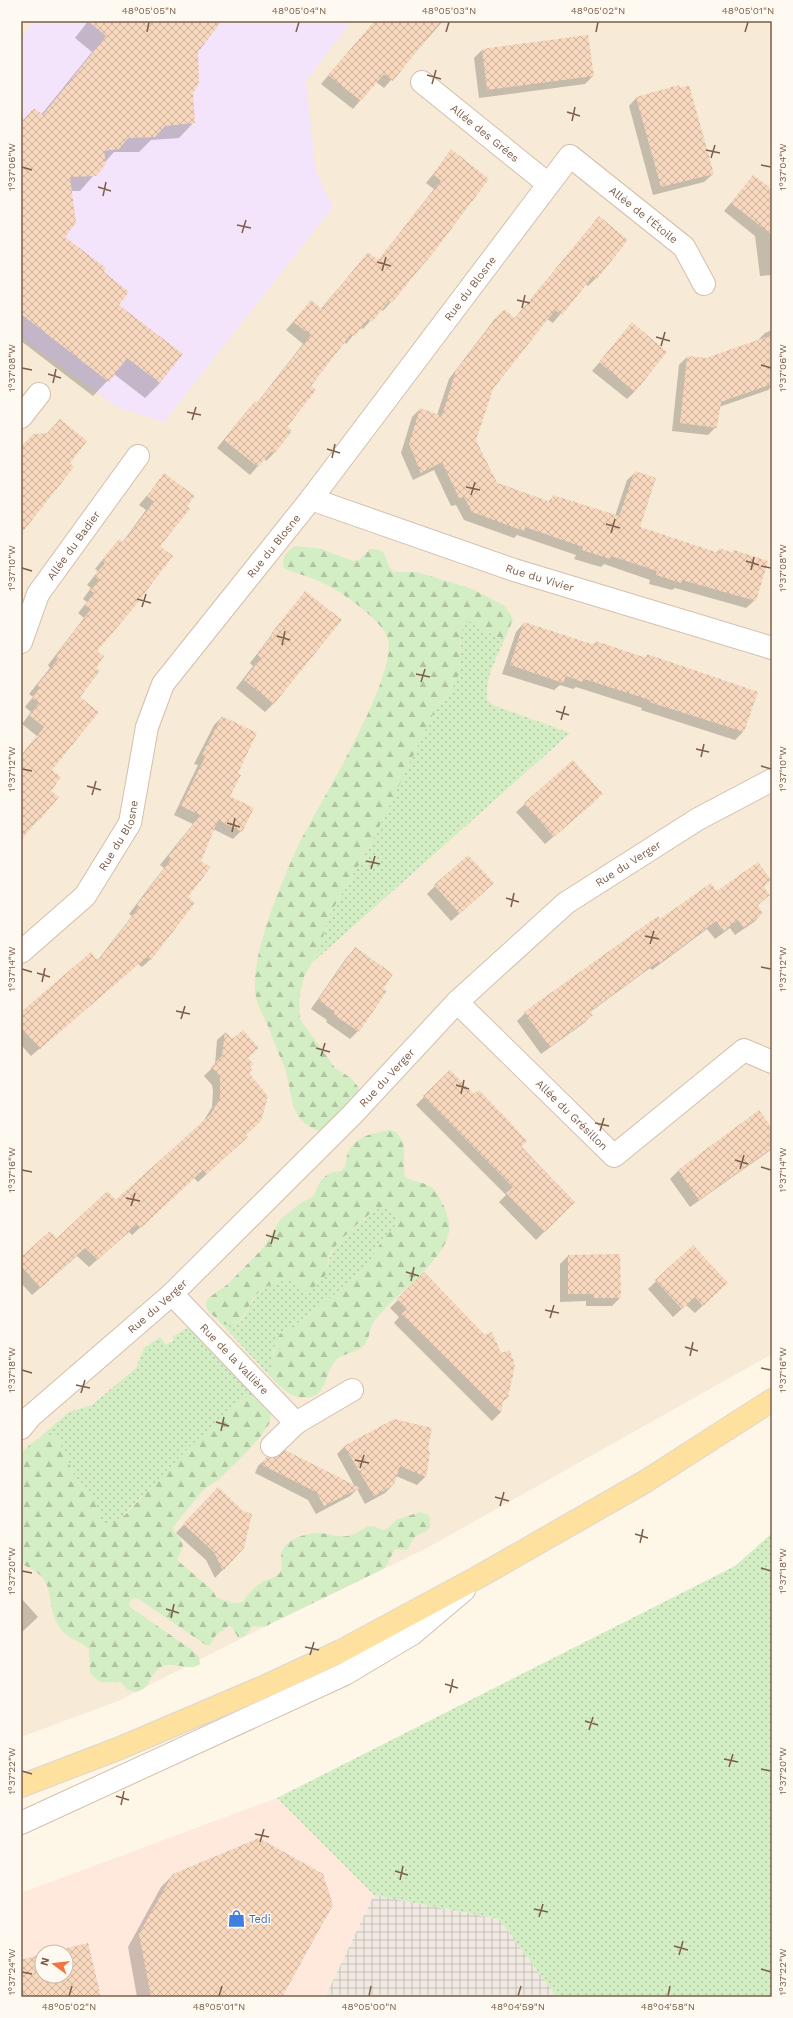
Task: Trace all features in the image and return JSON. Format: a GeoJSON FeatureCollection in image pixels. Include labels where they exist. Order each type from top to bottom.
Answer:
{"type":"FeatureCollection","features":[{"type":"Feature","properties":{"kind":"main road"},"geometry":{"type":"LineString","coordinates":[[21,1786],[120,1748],[268,1685],[341,1651],[480,1576],[646,1481],[772,1400]]}},
{"type":"Feature","properties":{"kind":"street","name":"Allée des Grées"},"geometry":{"type":"LineString","coordinates":[[422,82],[548,184]]}},
{"type":"Feature","properties":{"kind":"street","name":"Rue du Blosne"},"geometry":{"type":"LineString","coordinates":[[21,952],[86,896],[130,823],[147,727],[163,684],[312,499],[570,156]]}},
{"type":"Feature","properties":{"kind":"street","name":"Allée de l'Étoile"},"geometry":{"type":"LineString","coordinates":[[570,156],[684,247],[704,284]]}},
{"type":"Feature","properties":{"kind":"street"},"geometry":{"type":"LineString","coordinates":[[21,417],[39,394]]}},
{"type":"Feature","properties":{"kind":"street","name":"Allée du Badier"},"geometry":{"type":"LineString","coordinates":[[21,642],[38,594],[138,456]]}},
{"type":"Feature","properties":{"kind":"street","name":"Rue du Vivier"},"geometry":{"type":"LineString","coordinates":[[312,499],[514,570],[772,648]]}},
{"type":"Feature","properties":{"kind":"street","name":"Rue du Verger"},"geometry":{"type":"LineString","coordinates":[[24,1421],[172,1294],[352,1116],[457,1002],[566,903],[698,819],[772,780]]}},
{"type":"Feature","properties":{"kind":"street","name":"Allée du Grésillon"},"geometry":{"type":"LineString","coordinates":[[457,1002],[614,1156],[744,1050],[772,1062]]}},
{"type":"Feature","properties":{"kind":"street","name":"Rue de la Vallière"},"geometry":{"type":"LineString","coordinates":[[172,1294],[296,1423]]}},
{"type":"Feature","properties":{"kind":"street"},"geometry":{"type":"LineString","coordinates":[[272,1446],[296,1423],[352,1390]]}},
{"type":"Feature","properties":{"kind":"street"},"geometry":{"type":"LineString","coordinates":[[21,1823],[345,1674],[412,1634],[480,1576]]}},
{"type":"Feature","properties":{"kind":"shaded area"},"geometry":{"type":"Polygon","coordinates":[[[21,21],[772,21],[772,1354],[427,1548],[264,1627],[118,1701],[21,1737],[21,21]]]}},
{"type":"Feature","properties":{"kind":"shaded area"},"geometry":{"type":"Polygon","coordinates":[[[33,21],[343,21],[349,25],[306,81],[316,172],[333,207],[164,422],[119,408],[21,338],[21,39],[33,21]]]}},
{"type":"Feature","properties":{"kind":"shaded area"},"geometry":{"type":"Polygon","coordinates":[[[277,1798],[374,1895],[325,1997],[21,1997],[21,1893],[277,1798]]]}},
{"type":"Feature","properties":{"kind":"shaded area"},"geometry":{"type":"Polygon","coordinates":[[[374,1895],[499,1919],[557,1997],[325,1997],[374,1895]]]}},
{"type":"Feature","properties":{"kind":"green space"},"geometry":{"type":"Polygon","coordinates":[[[296,546],[321,549],[353,561],[359,560],[370,549],[381,551],[386,556],[393,572],[417,572],[472,589],[505,606],[513,619],[506,636],[499,638],[480,628],[477,622],[472,621],[464,623],[460,637],[461,668],[457,679],[450,693],[437,706],[372,842],[330,914],[320,947],[304,977],[299,998],[300,1019],[335,1068],[351,1078],[358,1087],[360,1097],[321,1131],[310,1127],[302,1121],[297,1114],[284,1066],[261,1012],[255,993],[256,972],[264,935],[277,895],[299,844],[339,771],[370,708],[382,678],[388,654],[387,636],[368,613],[340,592],[309,577],[285,569],[283,566],[283,559],[290,550],[296,546]]]}},
{"type":"Feature","properties":{"kind":"green space"},"geometry":{"type":"Polygon","coordinates":[[[472,621],[477,622],[480,628],[499,638],[506,636],[490,675],[487,700],[493,705],[570,733],[313,962],[330,914],[372,842],[416,747],[437,706],[450,693],[461,651],[460,637],[464,623],[472,621]]]}},
{"type":"Feature","properties":{"kind":"green space"},"geometry":{"type":"Polygon","coordinates":[[[390,1130],[397,1133],[403,1143],[405,1177],[431,1188],[442,1201],[449,1223],[448,1236],[442,1249],[432,1263],[392,1301],[373,1323],[364,1345],[358,1350],[343,1355],[333,1363],[320,1391],[316,1395],[310,1397],[298,1397],[292,1395],[282,1388],[269,1375],[273,1362],[275,1342],[280,1334],[313,1313],[367,1266],[383,1239],[396,1225],[397,1218],[393,1211],[389,1208],[381,1208],[376,1210],[353,1228],[338,1243],[330,1254],[324,1278],[316,1286],[307,1291],[299,1288],[292,1279],[282,1280],[272,1284],[256,1295],[240,1320],[235,1324],[230,1325],[223,1323],[211,1314],[207,1309],[206,1302],[210,1297],[228,1284],[264,1247],[280,1220],[299,1204],[314,1196],[323,1178],[344,1168],[348,1153],[355,1143],[366,1136],[390,1130]]]}},
{"type":"Feature","properties":{"kind":"green space"},"geometry":{"type":"Polygon","coordinates":[[[380,1208],[388,1209],[394,1213],[397,1218],[396,1225],[383,1239],[367,1266],[313,1313],[280,1334],[273,1350],[273,1362],[269,1375],[217,1319],[226,1323],[238,1323],[242,1320],[259,1292],[267,1286],[277,1282],[292,1279],[299,1288],[328,1267],[329,1259],[334,1250],[347,1233],[380,1208]]]}},
{"type":"Feature","properties":{"kind":"green space"},"geometry":{"type":"Polygon","coordinates":[[[189,1327],[258,1397],[248,1396],[237,1405],[122,1516],[106,1527],[100,1524],[98,1519],[98,1508],[74,1475],[59,1442],[39,1438],[69,1412],[92,1405],[136,1368],[144,1348],[160,1337],[166,1345],[174,1340],[172,1337],[189,1327]]]}},
{"type":"Feature","properties":{"kind":"green space"},"geometry":{"type":"Polygon","coordinates":[[[248,1396],[258,1398],[266,1405],[271,1415],[269,1424],[260,1437],[240,1459],[218,1480],[204,1489],[173,1527],[174,1532],[180,1538],[183,1546],[177,1560],[212,1590],[217,1598],[233,1603],[243,1602],[251,1591],[259,1584],[278,1575],[282,1566],[281,1556],[285,1545],[303,1535],[318,1533],[348,1536],[353,1535],[364,1528],[372,1526],[381,1530],[387,1529],[396,1520],[420,1512],[429,1515],[429,1529],[414,1538],[407,1550],[395,1549],[385,1568],[264,1627],[253,1626],[243,1637],[238,1637],[232,1627],[229,1626],[216,1635],[210,1645],[206,1645],[140,1600],[135,1598],[131,1599],[129,1605],[130,1607],[192,1650],[199,1657],[200,1664],[191,1667],[166,1665],[161,1667],[154,1673],[145,1688],[136,1692],[127,1689],[120,1682],[104,1682],[97,1680],[90,1672],[89,1649],[66,1634],[60,1628],[55,1619],[49,1592],[42,1577],[33,1570],[21,1564],[21,1453],[35,1441],[44,1436],[48,1435],[56,1438],[62,1447],[76,1478],[96,1504],[100,1521],[106,1527],[126,1514],[188,1448],[248,1396]]]}},
{"type":"Feature","properties":{"kind":"green space"},"geometry":{"type":"Polygon","coordinates":[[[772,1533],[772,1997],[557,1997],[499,1919],[374,1895],[277,1798],[735,1566],[772,1533]]]}},
{"type":"Feature","properties":{"kind":"building"},"geometry":{"type":"Polygon","coordinates":[[[88,21],[222,21],[198,52],[199,83],[193,93],[195,123],[165,126],[155,137],[128,138],[119,149],[104,151],[106,164],[96,176],[70,177],[76,223],[65,237],[106,268],[104,272],[129,292],[119,305],[183,354],[160,383],[127,358],[109,382],[21,314],[21,123],[34,108],[43,115],[106,36],[88,21]]]}},
{"type":"Feature","properties":{"kind":"building"},"geometry":{"type":"Polygon","coordinates":[[[375,21],[441,21],[393,81],[384,74],[361,101],[328,75],[375,21]]]}},
{"type":"Feature","properties":{"kind":"building"},"geometry":{"type":"Polygon","coordinates":[[[588,35],[594,76],[487,90],[482,49],[588,35]]]}},
{"type":"Feature","properties":{"kind":"building"},"geometry":{"type":"Polygon","coordinates":[[[679,85],[680,88],[689,85],[714,174],[661,187],[636,97],[679,85]]]}},
{"type":"Feature","properties":{"kind":"building"},"geometry":{"type":"Polygon","coordinates":[[[451,149],[489,179],[427,261],[426,260],[392,303],[389,301],[372,322],[368,319],[355,336],[351,334],[311,386],[316,390],[287,427],[292,431],[275,453],[272,451],[258,467],[224,440],[255,401],[257,403],[311,335],[293,322],[311,300],[322,309],[368,252],[378,260],[441,181],[433,174],[451,149]]]}},
{"type":"Feature","properties":{"kind":"building"},"geometry":{"type":"Polygon","coordinates":[[[753,175],[772,189],[772,235],[731,203],[753,175]]]}},
{"type":"Feature","properties":{"kind":"building"},"geometry":{"type":"Polygon","coordinates":[[[599,216],[628,240],[597,279],[593,276],[562,315],[555,310],[493,389],[476,440],[497,483],[551,502],[553,495],[619,516],[635,471],[656,478],[640,527],[718,553],[719,548],[733,553],[734,550],[768,561],[756,601],[682,580],[681,583],[656,575],[657,571],[611,556],[610,559],[582,550],[583,547],[525,527],[524,531],[472,512],[464,497],[459,498],[442,462],[421,473],[409,444],[420,408],[442,416],[456,370],[502,311],[505,310],[515,318],[599,216]]]}},
{"type":"Feature","properties":{"kind":"building"},"geometry":{"type":"Polygon","coordinates":[[[632,322],[667,352],[635,392],[599,362],[632,322]]]}},
{"type":"Feature","properties":{"kind":"building"},"geometry":{"type":"Polygon","coordinates":[[[772,335],[772,384],[721,402],[717,428],[680,423],[687,356],[706,358],[772,335]]]}},
{"type":"Feature","properties":{"kind":"building"},"geometry":{"type":"Polygon","coordinates":[[[60,419],[87,441],[70,463],[74,467],[21,534],[21,448],[33,434],[48,433],[60,419]]]}},
{"type":"Feature","properties":{"kind":"building"},"geometry":{"type":"Polygon","coordinates":[[[164,473],[195,496],[187,506],[190,509],[160,546],[173,556],[131,611],[97,651],[104,656],[96,668],[100,671],[80,697],[99,712],[52,770],[61,777],[51,791],[59,797],[39,821],[37,819],[21,841],[21,757],[44,727],[29,715],[39,703],[32,698],[40,688],[37,686],[58,659],[55,657],[91,609],[85,605],[94,593],[90,590],[99,580],[94,576],[105,563],[102,560],[119,539],[123,542],[154,502],[147,496],[164,473]]]}},
{"type":"Feature","properties":{"kind":"building"},"geometry":{"type":"Polygon","coordinates":[[[305,591],[342,620],[274,704],[244,680],[261,658],[257,654],[272,636],[270,635],[305,591]]]}},
{"type":"Feature","properties":{"kind":"building"},"geometry":{"type":"Polygon","coordinates":[[[524,622],[594,645],[596,641],[646,658],[647,654],[758,692],[744,732],[649,702],[650,700],[584,679],[582,682],[566,676],[563,683],[510,665],[524,622]]]}},
{"type":"Feature","properties":{"kind":"building"},"geometry":{"type":"Polygon","coordinates":[[[222,716],[257,733],[238,773],[241,775],[230,796],[254,808],[242,832],[218,820],[201,861],[211,867],[188,897],[195,903],[151,960],[147,957],[40,1049],[21,1027],[21,1012],[91,952],[98,961],[139,907],[137,905],[171,859],[168,857],[200,815],[181,806],[205,757],[202,755],[222,716]]]}},
{"type":"Feature","properties":{"kind":"building"},"geometry":{"type":"Polygon","coordinates":[[[573,760],[603,794],[554,837],[524,803],[573,760]]]}},
{"type":"Feature","properties":{"kind":"building"},"geometry":{"type":"Polygon","coordinates":[[[468,855],[494,883],[460,914],[434,885],[468,855]]]}},
{"type":"Feature","properties":{"kind":"building"},"geometry":{"type":"Polygon","coordinates":[[[758,862],[771,880],[763,886],[770,895],[757,905],[763,913],[744,928],[738,920],[724,931],[716,921],[660,963],[659,961],[590,1011],[593,1015],[550,1047],[524,1012],[658,916],[660,919],[711,883],[717,891],[758,862]]]}},
{"type":"Feature","properties":{"kind":"building"},"geometry":{"type":"Polygon","coordinates":[[[355,947],[393,974],[383,989],[387,991],[359,1032],[333,1014],[335,1012],[318,1000],[355,947]]]}},
{"type":"Feature","properties":{"kind":"building"},"geometry":{"type":"Polygon","coordinates":[[[243,1030],[259,1048],[248,1058],[254,1064],[250,1067],[253,1070],[249,1073],[268,1096],[261,1121],[246,1135],[248,1137],[207,1174],[203,1170],[141,1228],[137,1224],[98,1260],[85,1248],[41,1288],[21,1266],[21,1257],[50,1231],[57,1238],[107,1191],[116,1200],[210,1115],[220,1098],[220,1077],[211,1067],[222,1056],[225,1031],[234,1038],[243,1030]]]}},
{"type":"Feature","properties":{"kind":"building"},"geometry":{"type":"Polygon","coordinates":[[[450,1070],[474,1094],[479,1090],[506,1118],[527,1141],[521,1147],[575,1202],[545,1232],[506,1193],[513,1187],[423,1096],[450,1070]]]}},
{"type":"Feature","properties":{"kind":"building"},"geometry":{"type":"Polygon","coordinates":[[[759,1110],[772,1128],[772,1148],[699,1200],[678,1170],[759,1110]]]}},
{"type":"Feature","properties":{"kind":"building"},"geometry":{"type":"Polygon","coordinates":[[[693,1245],[728,1283],[703,1306],[695,1297],[682,1309],[655,1280],[693,1245]]]}},
{"type":"Feature","properties":{"kind":"building"},"geometry":{"type":"Polygon","coordinates":[[[620,1254],[621,1298],[594,1298],[594,1294],[568,1294],[568,1255],[620,1254]]]}},
{"type":"Feature","properties":{"kind":"building"},"geometry":{"type":"Polygon","coordinates":[[[424,1272],[485,1335],[492,1332],[501,1353],[510,1350],[515,1366],[508,1398],[504,1397],[501,1413],[401,1314],[407,1309],[397,1299],[424,1272]]]}},
{"type":"Feature","properties":{"kind":"building"},"geometry":{"type":"Polygon","coordinates":[[[394,1419],[432,1428],[428,1448],[430,1453],[426,1477],[400,1466],[394,1485],[374,1496],[344,1446],[394,1419]]]}},
{"type":"Feature","properties":{"kind":"building"},"geometry":{"type":"Polygon","coordinates":[[[285,1450],[360,1488],[324,1506],[316,1492],[262,1465],[266,1457],[275,1458],[285,1450]]]}},
{"type":"Feature","properties":{"kind":"building"},"geometry":{"type":"Polygon","coordinates":[[[218,1487],[243,1511],[252,1514],[244,1548],[223,1571],[214,1552],[183,1524],[218,1487]]]}},
{"type":"Feature","properties":{"kind":"building","name":"Tedi"},"geometry":{"type":"Polygon","coordinates":[[[259,1838],[323,1874],[333,1905],[282,1997],[151,1997],[139,1934],[173,1874],[259,1838]]]}},
{"type":"Feature","properties":{"kind":"building"},"geometry":{"type":"Polygon","coordinates":[[[88,1943],[101,1997],[25,1997],[21,1981],[21,1960],[34,1956],[34,1984],[74,1984],[74,1946],[88,1943]]]}},
{"type":"Feature","properties":{"kind":"place","name":"Tedi"},"geometry":{"type":"Point","coordinates":[236,1919]}}]}
